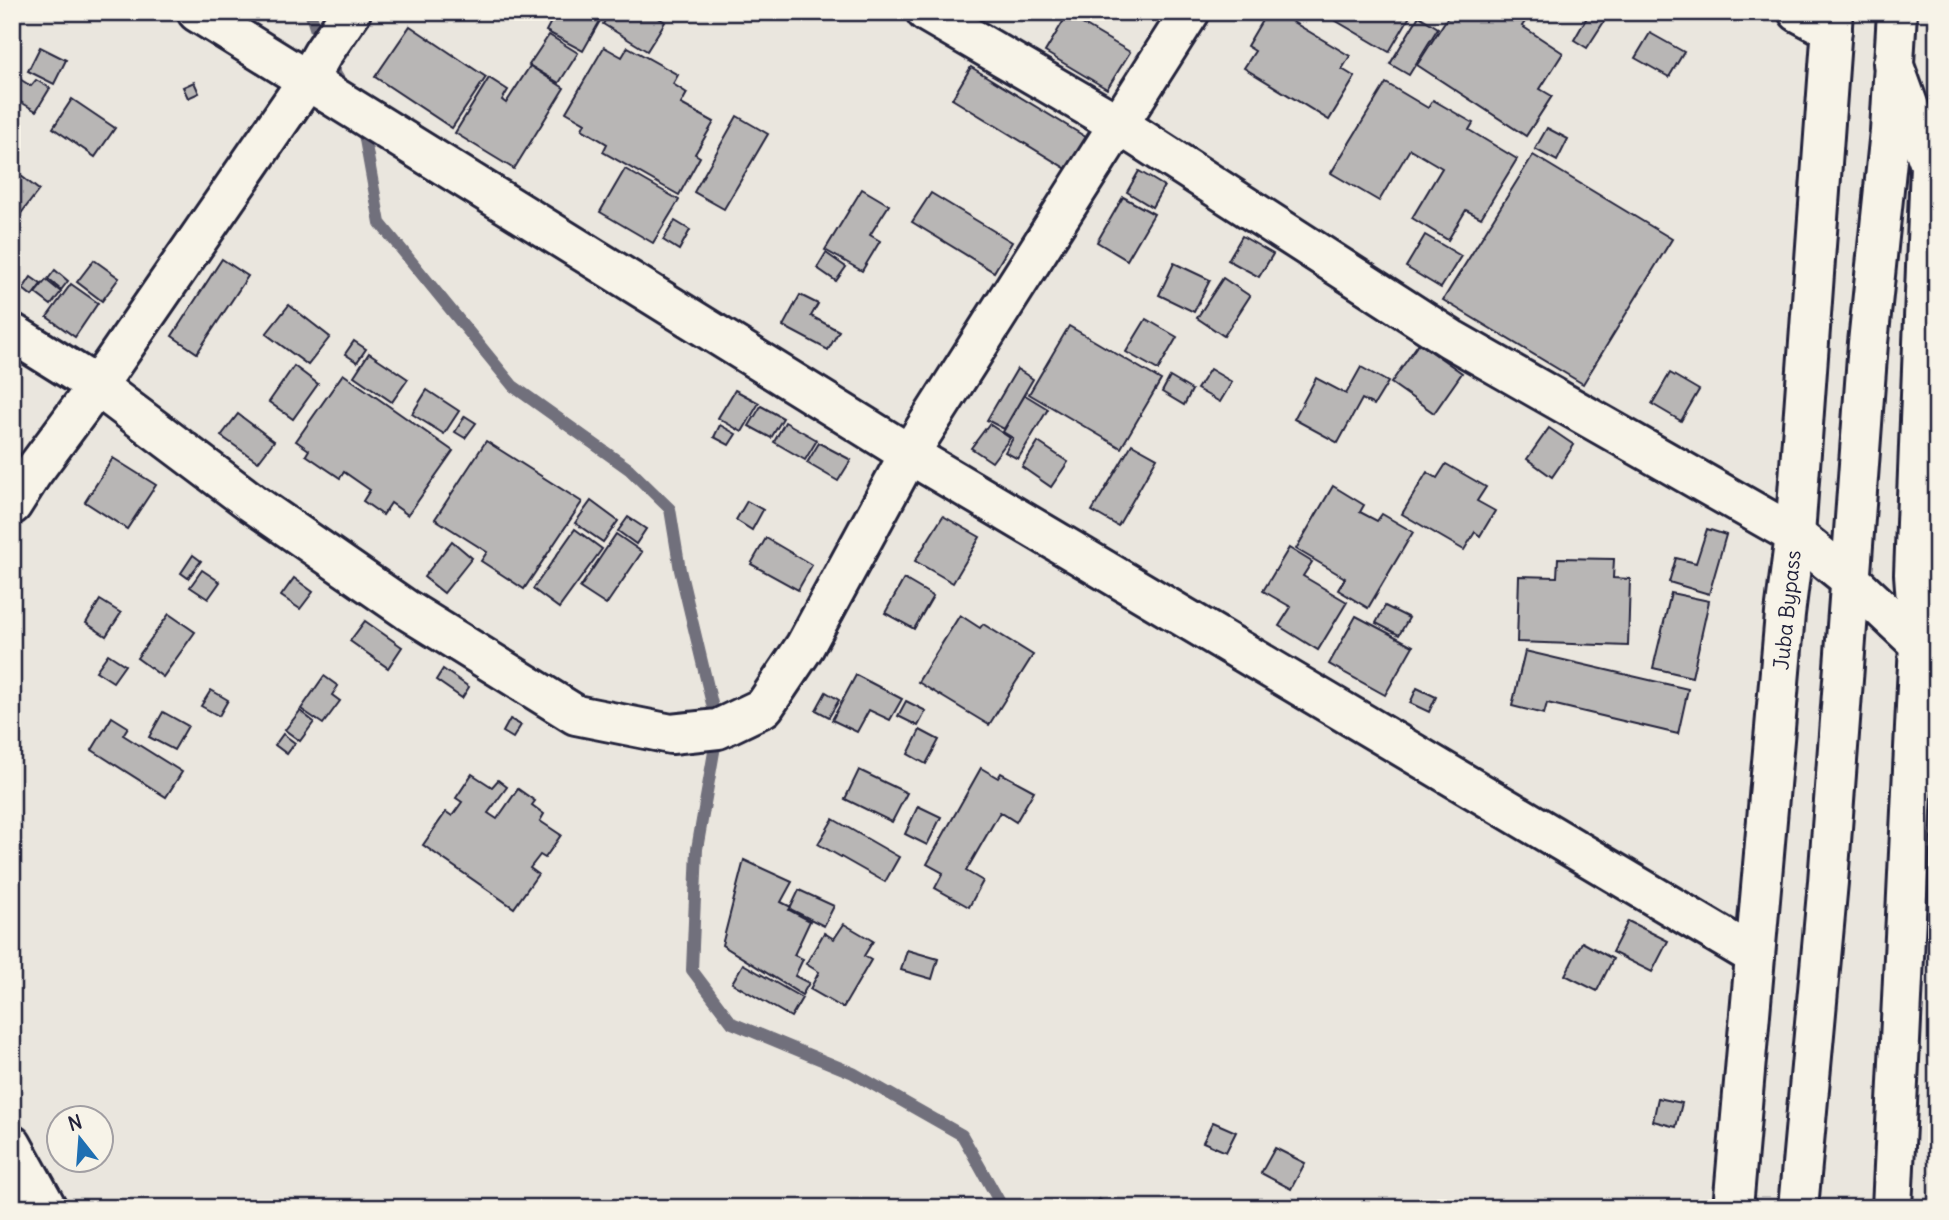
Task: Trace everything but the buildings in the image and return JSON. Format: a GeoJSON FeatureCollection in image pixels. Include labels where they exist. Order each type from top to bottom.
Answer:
{"type":"FeatureCollection","features":[{"type":"Feature","properties":{"kind":"street"},"geometry":{"type":"LineString","coordinates":[[197,12],[909,454],[1755,956]]}},
{"type":"Feature","properties":{"kind":"street"},"geometry":{"type":"LineString","coordinates":[[12,505],[307,81],[351,12]]}},
{"type":"Feature","properties":{"kind":"street"},"geometry":{"type":"LineString","coordinates":[[926,12],[1118,124],[1451,339],[1795,535],[1928,644]]}},
{"type":"Feature","properties":{"kind":"street"},"geometry":{"type":"LineString","coordinates":[[12,333],[97,386],[251,502],[385,594],[576,715],[671,734],[718,729],[764,707],[805,646],[909,454],[1190,12]]}},
{"type":"Feature","properties":{"kind":"street"},"geometry":{"type":"LineString","coordinates":[[1798,12],[1833,21]]}},
{"type":"Feature","properties":{"kind":"street"},"geometry":{"type":"LineString","coordinates":[[1797,1208],[1828,883],[1868,343],[1890,131],[1896,12]]}},
{"type":"Feature","properties":{"kind":"street","name":"Juba Bypass"},"geometry":{"type":"LineString","coordinates":[[1734,1208],[1785,614],[1795,535],[1833,21]]}},
{"type":"Feature","properties":{"kind":"street"},"geometry":{"type":"LineString","coordinates":[[1892,1208],[1928,644],[1914,574],[1930,165],[1894,63]]}},
{"type":"Feature","properties":{"kind":"street"},"geometry":{"type":"LineString","coordinates":[[12,1145],[47,1208]]}},
{"type":"Feature","properties":{"kind":"waterway"},"geometry":{"type":"LineString","coordinates":[[310,12],[323,53],[344,88]]}},
{"type":"Feature","properties":{"kind":"waterway"},"geometry":{"type":"LineString","coordinates":[[362,123],[380,223],[513,386],[629,469],[670,509],[680,570],[718,729],[697,849],[692,970],[732,1023],[853,1073],[962,1135],[1003,1208]]}}]}
